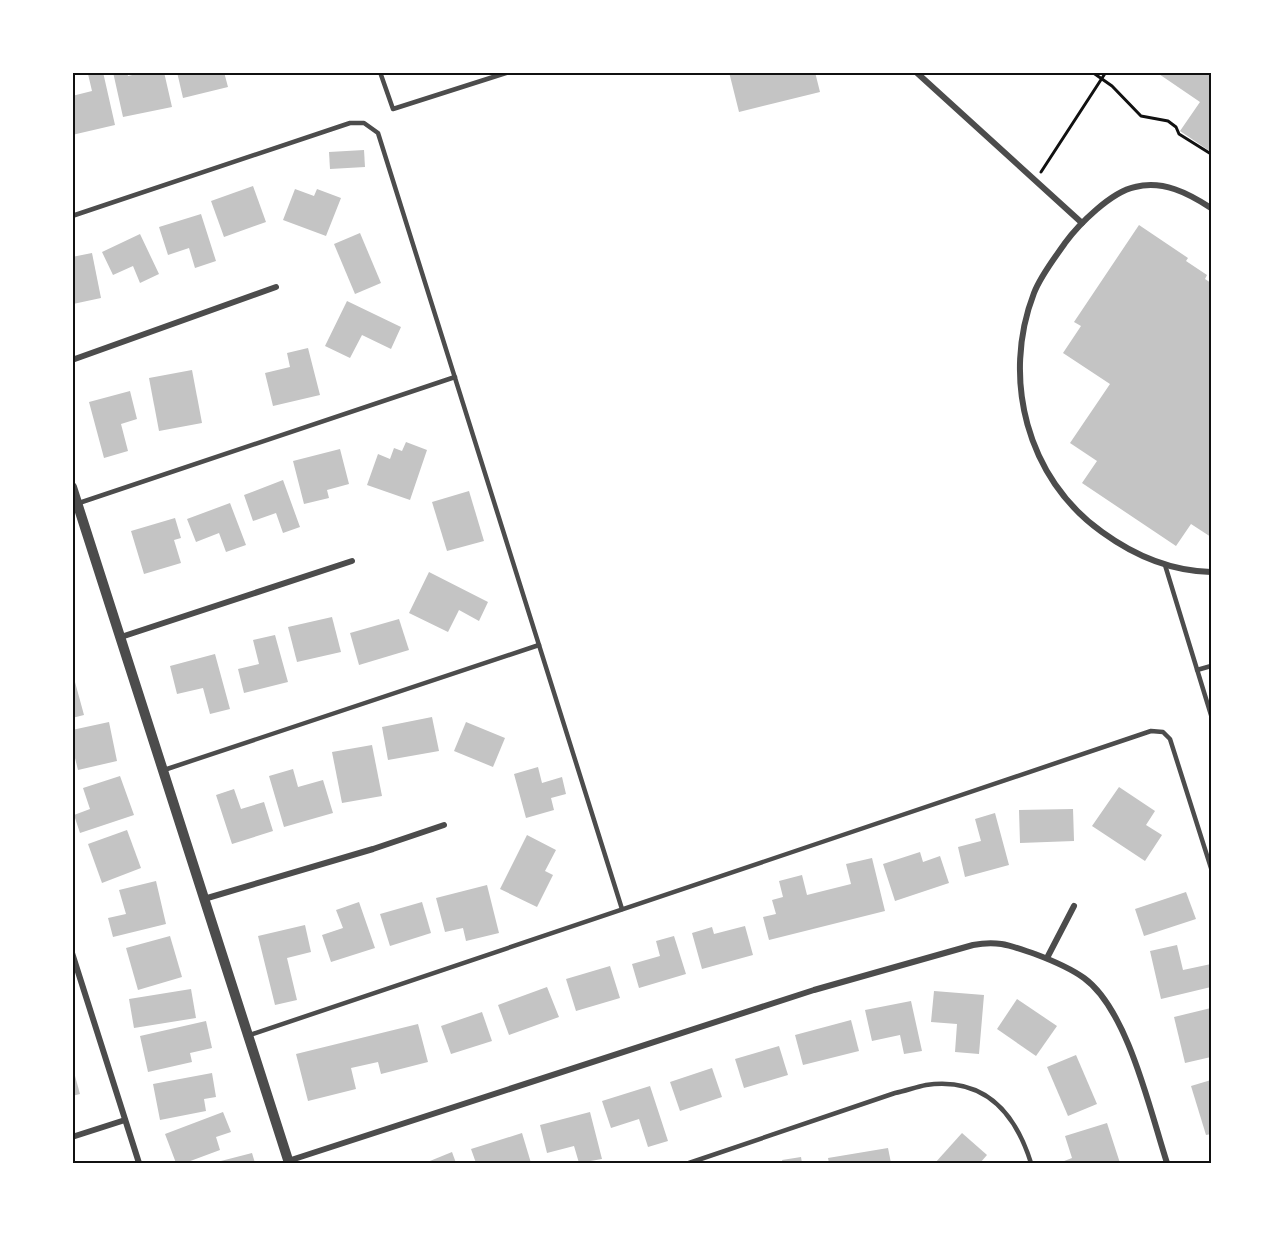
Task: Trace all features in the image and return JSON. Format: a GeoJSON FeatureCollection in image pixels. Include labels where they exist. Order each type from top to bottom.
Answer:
{"type":"FeatureCollection","features":[{"type":"Feature","properties":{"kind":"street"},"geometry":{"type":"LineString","coordinates":[[916,72],[1083,223]]}},
{"type":"Feature","properties":{"kind":"street"},"geometry":{"type":"LineString","coordinates":[[1211,208],[1173,188],[1154,185],[1133,187],[1114,197],[1071,234],[1034,292],[1022,330],[1019,369],[1022,407],[1031,438],[1047,474],[1068,504],[1095,528],[1124,548],[1165,565],[1194,572],[1211,572]]}},
{"type":"Feature","properties":{"kind":"street"},"geometry":{"type":"LineString","coordinates":[[72,360],[276,287]]}},
{"type":"Feature","properties":{"kind":"street"},"geometry":{"type":"LineString","coordinates":[[72,487],[288,1162],[814,990],[973,945],[992,942],[1047,958],[1085,978],[1105,999],[1126,1036],[1167,1163]]}},
{"type":"Feature","properties":{"kind":"street"},"geometry":{"type":"LineString","coordinates":[[121,637],[352,561]]}},
{"type":"Feature","properties":{"kind":"street"},"geometry":{"type":"LineString","coordinates":[[204,899],[444,825]]}},
{"type":"Feature","properties":{"kind":"street"},"geometry":{"type":"LineString","coordinates":[[1047,958],[1074,906]]}},
{"type":"Feature","properties":{"kind":"street"},"geometry":{"type":"LineString","coordinates":[[72,953],[139,1163]]}},
{"type":"Feature","properties":{"kind":"street"},"geometry":{"type":"LineString","coordinates":[[72,1137],[125,1120]]}},
{"type":"Feature","properties":{"kind":"lane"},"geometry":{"type":"LineString","coordinates":[[380,72],[393,109],[509,72]]}},
{"type":"Feature","properties":{"kind":"lane"},"geometry":{"type":"LineString","coordinates":[[72,216],[350,123],[364,123],[378,133],[622,909]]}},
{"type":"Feature","properties":{"kind":"lane"},"geometry":{"type":"LineString","coordinates":[[77,504],[455,377]]}},
{"type":"Feature","properties":{"kind":"lane"},"geometry":{"type":"LineString","coordinates":[[1165,565],[1211,715]]}},
{"type":"Feature","properties":{"kind":"lane"},"geometry":{"type":"LineString","coordinates":[[164,770],[539,645]]}},
{"type":"Feature","properties":{"kind":"lane"},"geometry":{"type":"LineString","coordinates":[[1197,670],[1211,666]]}},
{"type":"Feature","properties":{"kind":"lane"},"geometry":{"type":"LineString","coordinates":[[247,1036],[1151,731],[1163,732],[1170,739],[1211,868]]}},
{"type":"Feature","properties":{"kind":"lane"},"geometry":{"type":"LineString","coordinates":[[689,1163],[894,1094],[927,1085],[955,1085],[979,1091],[999,1105],[1016,1125],[1031,1163]]}},
{"type":"Feature","properties":{"kind":"path"},"geometry":{"type":"LineString","coordinates":[[1092,72],[1112,86],[1141,116],[1168,121],[1176,127],[1179,134],[1211,154]]}},
{"type":"Feature","properties":{"kind":"path"},"geometry":{"type":"LineString","coordinates":[[1036,181],[1106,72]]}},
{"type":"Feature","properties":{"kind":"building"},"geometry":{"type":"Polygon","coordinates":[[[103,72],[115,125],[72,135],[72,96],[92,91],[88,74],[103,72]]]}},
{"type":"Feature","properties":{"kind":"building"},"geometry":{"type":"Polygon","coordinates":[[[113,72],[127,72],[128,76],[145,72],[164,72],[172,107],[123,117],[113,72]]]}},
{"type":"Feature","properties":{"kind":"building"},"geometry":{"type":"Polygon","coordinates":[[[177,72],[224,72],[228,87],[183,98],[177,72]]]}},
{"type":"Feature","properties":{"kind":"building"},"geometry":{"type":"Polygon","coordinates":[[[729,72],[815,72],[820,92],[739,112],[729,72]]]}},
{"type":"Feature","properties":{"kind":"building"},"geometry":{"type":"Polygon","coordinates":[[[1156,72],[1211,72],[1211,152],[1180,131],[1200,102],[1156,72]]]}},
{"type":"Feature","properties":{"kind":"building"},"geometry":{"type":"Polygon","coordinates":[[[364,150],[365,167],[330,169],[329,152],[364,150]]]}},
{"type":"Feature","properties":{"kind":"building"},"geometry":{"type":"Polygon","coordinates":[[[253,186],[266,222],[224,237],[211,201],[253,186]]]}},
{"type":"Feature","properties":{"kind":"building"},"geometry":{"type":"Polygon","coordinates":[[[295,189],[314,196],[317,189],[341,198],[326,236],[283,220],[295,189]]]}},
{"type":"Feature","properties":{"kind":"building"},"geometry":{"type":"Polygon","coordinates":[[[201,214],[216,261],[195,268],[189,248],[168,255],[159,227],[201,214]]]}},
{"type":"Feature","properties":{"kind":"building"},"geometry":{"type":"Polygon","coordinates":[[[1139,225],[1188,258],[1186,261],[1207,275],[1205,279],[1211,283],[1211,537],[1191,524],[1176,546],[1082,483],[1097,461],[1070,443],[1110,384],[1063,353],[1081,326],[1074,322],[1139,225]]]}},
{"type":"Feature","properties":{"kind":"building"},"geometry":{"type":"Polygon","coordinates":[[[360,233],[381,283],[355,294],[334,244],[360,233]]]}},
{"type":"Feature","properties":{"kind":"building"},"geometry":{"type":"Polygon","coordinates":[[[140,234],[159,274],[140,283],[133,266],[113,275],[102,252],[140,234]]]}},
{"type":"Feature","properties":{"kind":"building"},"geometry":{"type":"Polygon","coordinates":[[[92,253],[101,298],[73,304],[72,257],[92,253]]]}},
{"type":"Feature","properties":{"kind":"building"},"geometry":{"type":"Polygon","coordinates":[[[347,301],[401,327],[391,349],[362,335],[350,358],[325,346],[347,301]]]}},
{"type":"Feature","properties":{"kind":"building"},"geometry":{"type":"Polygon","coordinates":[[[308,348],[320,395],[273,406],[265,373],[290,367],[287,353],[308,348]]]}},
{"type":"Feature","properties":{"kind":"building"},"geometry":{"type":"Polygon","coordinates":[[[192,370],[202,423],[159,431],[149,378],[192,370]]]}},
{"type":"Feature","properties":{"kind":"building"},"geometry":{"type":"Polygon","coordinates":[[[130,391],[137,419],[121,424],[128,451],[104,458],[89,402],[130,391]]]}},
{"type":"Feature","properties":{"kind":"building"},"geometry":{"type":"Polygon","coordinates":[[[406,442],[427,450],[410,500],[367,485],[378,454],[390,459],[394,448],[402,451],[406,442]]]}},
{"type":"Feature","properties":{"kind":"building"},"geometry":{"type":"Polygon","coordinates":[[[340,449],[349,484],[327,490],[329,498],[304,504],[293,461],[340,449]]]}},
{"type":"Feature","properties":{"kind":"building"},"geometry":{"type":"Polygon","coordinates":[[[283,480],[300,527],[283,533],[276,513],[253,521],[244,495],[283,480]]]}},
{"type":"Feature","properties":{"kind":"building"},"geometry":{"type":"Polygon","coordinates":[[[469,491],[484,541],[447,551],[432,502],[469,491]]]}},
{"type":"Feature","properties":{"kind":"building"},"geometry":{"type":"Polygon","coordinates":[[[230,503],[246,545],[226,552],[219,533],[196,542],[187,519],[230,503]]]}},
{"type":"Feature","properties":{"kind":"building"},"geometry":{"type":"Polygon","coordinates":[[[175,518],[181,538],[174,540],[181,563],[144,574],[131,531],[175,518]]]}},
{"type":"Feature","properties":{"kind":"building"},"geometry":{"type":"Polygon","coordinates":[[[429,572],[488,602],[479,621],[459,610],[448,632],[409,613],[429,572]]]}},
{"type":"Feature","properties":{"kind":"building"},"geometry":{"type":"Polygon","coordinates":[[[332,617],[341,652],[297,662],[288,627],[332,617]]]}},
{"type":"Feature","properties":{"kind":"building"},"geometry":{"type":"Polygon","coordinates":[[[399,619],[409,650],[359,665],[350,633],[399,619]]]}},
{"type":"Feature","properties":{"kind":"building"},"geometry":{"type":"Polygon","coordinates":[[[275,635],[288,682],[244,693],[238,669],[259,664],[253,640],[275,635]]]}},
{"type":"Feature","properties":{"kind":"building"},"geometry":{"type":"Polygon","coordinates":[[[215,654],[230,709],[210,714],[203,688],[177,694],[170,666],[215,654]]]}},
{"type":"Feature","properties":{"kind":"building"},"geometry":{"type":"Polygon","coordinates":[[[72,671],[84,715],[72,718],[72,671]]]}},
{"type":"Feature","properties":{"kind":"building"},"geometry":{"type":"Polygon","coordinates":[[[432,717],[439,751],[388,760],[382,727],[432,717]]]}},
{"type":"Feature","properties":{"kind":"building"},"geometry":{"type":"Polygon","coordinates":[[[109,722],[117,761],[78,770],[74,754],[72,755],[72,730],[109,722]]]}},
{"type":"Feature","properties":{"kind":"building"},"geometry":{"type":"Polygon","coordinates":[[[466,722],[505,738],[493,767],[454,751],[466,722]]]}},
{"type":"Feature","properties":{"kind":"building"},"geometry":{"type":"Polygon","coordinates":[[[372,745],[382,796],[342,803],[332,752],[372,745]]]}},
{"type":"Feature","properties":{"kind":"building"},"geometry":{"type":"Polygon","coordinates":[[[538,767],[542,783],[562,777],[566,794],[551,798],[554,810],[526,818],[514,774],[538,767]]]}},
{"type":"Feature","properties":{"kind":"building"},"geometry":{"type":"Polygon","coordinates":[[[293,769],[298,787],[323,780],[333,813],[284,827],[269,776],[293,769]]]}},
{"type":"Feature","properties":{"kind":"building"},"geometry":{"type":"Polygon","coordinates":[[[120,776],[134,815],[80,833],[74,815],[90,809],[83,788],[120,776]]]}},
{"type":"Feature","properties":{"kind":"building"},"geometry":{"type":"Polygon","coordinates":[[[1119,787],[1155,811],[1146,825],[1162,835],[1145,861],[1092,826],[1119,787]]]}},
{"type":"Feature","properties":{"kind":"building"},"geometry":{"type":"Polygon","coordinates":[[[234,789],[241,809],[264,802],[273,831],[232,844],[216,795],[234,789]]]}},
{"type":"Feature","properties":{"kind":"building"},"geometry":{"type":"Polygon","coordinates":[[[1073,809],[1074,841],[1020,843],[1019,810],[1073,809]]]}},
{"type":"Feature","properties":{"kind":"building"},"geometry":{"type":"Polygon","coordinates":[[[995,813],[1009,865],[965,877],[958,847],[981,841],[975,819],[995,813]]]}},
{"type":"Feature","properties":{"kind":"building"},"geometry":{"type":"Polygon","coordinates":[[[127,830],[141,868],[102,883],[88,844],[127,830]]]}},
{"type":"Feature","properties":{"kind":"building"},"geometry":{"type":"Polygon","coordinates":[[[527,835],[556,850],[545,871],[553,875],[537,907],[500,889],[527,835]]]}},
{"type":"Feature","properties":{"kind":"building"},"geometry":{"type":"Polygon","coordinates":[[[920,852],[923,862],[940,856],[949,883],[895,901],[883,864],[920,852]]]}},
{"type":"Feature","properties":{"kind":"building"},"geometry":{"type":"Polygon","coordinates":[[[872,858],[885,911],[769,940],[763,917],[776,914],[772,900],[783,897],[779,881],[802,875],[807,895],[851,884],[846,864],[872,858]]]}},
{"type":"Feature","properties":{"kind":"building"},"geometry":{"type":"Polygon","coordinates":[[[156,881],[166,924],[113,937],[108,918],[126,914],[119,890],[156,881]]]}},
{"type":"Feature","properties":{"kind":"building"},"geometry":{"type":"Polygon","coordinates":[[[487,885],[499,933],[466,941],[463,928],[445,932],[436,898],[487,885]]]}},
{"type":"Feature","properties":{"kind":"building"},"geometry":{"type":"Polygon","coordinates":[[[1186,892],[1196,919],[1144,936],[1135,909],[1186,892]]]}},
{"type":"Feature","properties":{"kind":"building"},"geometry":{"type":"Polygon","coordinates":[[[359,902],[375,948],[331,962],[322,935],[343,928],[336,910],[359,902]]]}},
{"type":"Feature","properties":{"kind":"building"},"geometry":{"type":"Polygon","coordinates":[[[422,902],[431,933],[390,946],[380,914],[422,902]]]}},
{"type":"Feature","properties":{"kind":"building"},"geometry":{"type":"Polygon","coordinates":[[[305,925],[311,952],[287,958],[297,1000],[275,1005],[258,936],[305,925]]]}},
{"type":"Feature","properties":{"kind":"building"},"geometry":{"type":"Polygon","coordinates":[[[745,926],[753,955],[702,969],[692,933],[712,927],[714,934],[745,926]]]}},
{"type":"Feature","properties":{"kind":"building"},"geometry":{"type":"Polygon","coordinates":[[[170,936],[182,977],[138,990],[126,948],[170,936]]]}},
{"type":"Feature","properties":{"kind":"building"},"geometry":{"type":"Polygon","coordinates":[[[674,936],[686,974],[639,988],[632,964],[660,956],[656,941],[674,936]]]}},
{"type":"Feature","properties":{"kind":"building"},"geometry":{"type":"Polygon","coordinates":[[[1177,945],[1183,970],[1211,964],[1211,987],[1161,999],[1150,951],[1177,945]]]}},
{"type":"Feature","properties":{"kind":"building"},"geometry":{"type":"Polygon","coordinates":[[[610,966],[620,998],[576,1011],[566,979],[610,966]]]}},
{"type":"Feature","properties":{"kind":"building"},"geometry":{"type":"Polygon","coordinates":[[[547,987],[559,1017],[509,1035],[498,1005],[547,987]]]}},
{"type":"Feature","properties":{"kind":"building"},"geometry":{"type":"Polygon","coordinates":[[[191,989],[196,1018],[134,1028],[129,999],[191,989]]]}},
{"type":"Feature","properties":{"kind":"building"},"geometry":{"type":"Polygon","coordinates":[[[934,991],[984,995],[979,1054],[955,1052],[957,1024],[931,1022],[934,991]]]}},
{"type":"Feature","properties":{"kind":"building"},"geometry":{"type":"Polygon","coordinates":[[[1017,999],[1057,1026],[1036,1056],[997,1029],[1017,999]]]}},
{"type":"Feature","properties":{"kind":"building"},"geometry":{"type":"Polygon","coordinates":[[[911,1001],[922,1051],[904,1054],[900,1035],[872,1041],[865,1010],[911,1001]]]}},
{"type":"Feature","properties":{"kind":"building"},"geometry":{"type":"Polygon","coordinates":[[[1211,1008],[1211,1057],[1185,1063],[1174,1017],[1211,1008]]]}},
{"type":"Feature","properties":{"kind":"building"},"geometry":{"type":"Polygon","coordinates":[[[482,1012],[492,1041],[451,1054],[441,1026],[482,1012]]]}},
{"type":"Feature","properties":{"kind":"building"},"geometry":{"type":"Polygon","coordinates":[[[851,1020],[859,1051],[803,1065],[795,1035],[851,1020]]]}},
{"type":"Feature","properties":{"kind":"building"},"geometry":{"type":"Polygon","coordinates":[[[206,1021],[212,1048],[190,1053],[192,1062],[148,1072],[140,1036],[206,1021]]]}},
{"type":"Feature","properties":{"kind":"building"},"geometry":{"type":"Polygon","coordinates":[[[418,1024],[428,1062],[381,1074],[378,1062],[351,1068],[356,1089],[308,1101],[296,1054],[418,1024]]]}},
{"type":"Feature","properties":{"kind":"building"},"geometry":{"type":"Polygon","coordinates":[[[779,1046],[788,1075],[744,1088],[735,1059],[779,1046]]]}},
{"type":"Feature","properties":{"kind":"building"},"geometry":{"type":"Polygon","coordinates":[[[1076,1055],[1097,1104],[1068,1116],[1047,1067],[1076,1055]]]}},
{"type":"Feature","properties":{"kind":"building"},"geometry":{"type":"Polygon","coordinates":[[[72,1065],[80,1094],[72,1096],[72,1065]]]}},
{"type":"Feature","properties":{"kind":"building"},"geometry":{"type":"Polygon","coordinates":[[[712,1068],[722,1097],[680,1111],[670,1082],[712,1068]]]}},
{"type":"Feature","properties":{"kind":"building"},"geometry":{"type":"Polygon","coordinates":[[[212,1073],[216,1097],[204,1099],[206,1111],[160,1120],[153,1084],[212,1073]]]}},
{"type":"Feature","properties":{"kind":"building"},"geometry":{"type":"Polygon","coordinates":[[[1211,1080],[1211,1134],[1206,1135],[1191,1086],[1211,1080]]]}},
{"type":"Feature","properties":{"kind":"building"},"geometry":{"type":"Polygon","coordinates":[[[650,1086],[668,1141],[648,1147],[639,1119],[611,1128],[602,1101],[650,1086]]]}},
{"type":"Feature","properties":{"kind":"building"},"geometry":{"type":"Polygon","coordinates":[[[223,1112],[231,1132],[216,1137],[220,1150],[185,1163],[176,1163],[165,1134],[223,1112]]]}},
{"type":"Feature","properties":{"kind":"building"},"geometry":{"type":"Polygon","coordinates":[[[590,1112],[602,1159],[579,1163],[574,1146],[547,1153],[540,1125],[590,1112]]]}},
{"type":"Feature","properties":{"kind":"building"},"geometry":{"type":"Polygon","coordinates":[[[1107,1123],[1120,1163],[1059,1163],[1072,1158],[1065,1136],[1107,1123]]]}},
{"type":"Feature","properties":{"kind":"building"},"geometry":{"type":"Polygon","coordinates":[[[522,1133],[531,1163],[476,1163],[471,1149],[522,1133]]]}},
{"type":"Feature","properties":{"kind":"building"},"geometry":{"type":"Polygon","coordinates":[[[962,1133],[987,1155],[980,1163],[935,1163],[962,1133]]]}},
{"type":"Feature","properties":{"kind":"building"},"geometry":{"type":"Polygon","coordinates":[[[888,1148],[891,1163],[829,1163],[828,1158],[888,1148]]]}},
{"type":"Feature","properties":{"kind":"building"},"geometry":{"type":"Polygon","coordinates":[[[452,1152],[456,1163],[425,1163],[452,1152]]]}},
{"type":"Feature","properties":{"kind":"building"},"geometry":{"type":"Polygon","coordinates":[[[252,1153],[255,1163],[217,1163],[217,1162],[252,1153]]]}},
{"type":"Feature","properties":{"kind":"building"},"geometry":{"type":"Polygon","coordinates":[[[801,1157],[802,1163],[783,1163],[782,1160],[801,1157]]]}}]}
